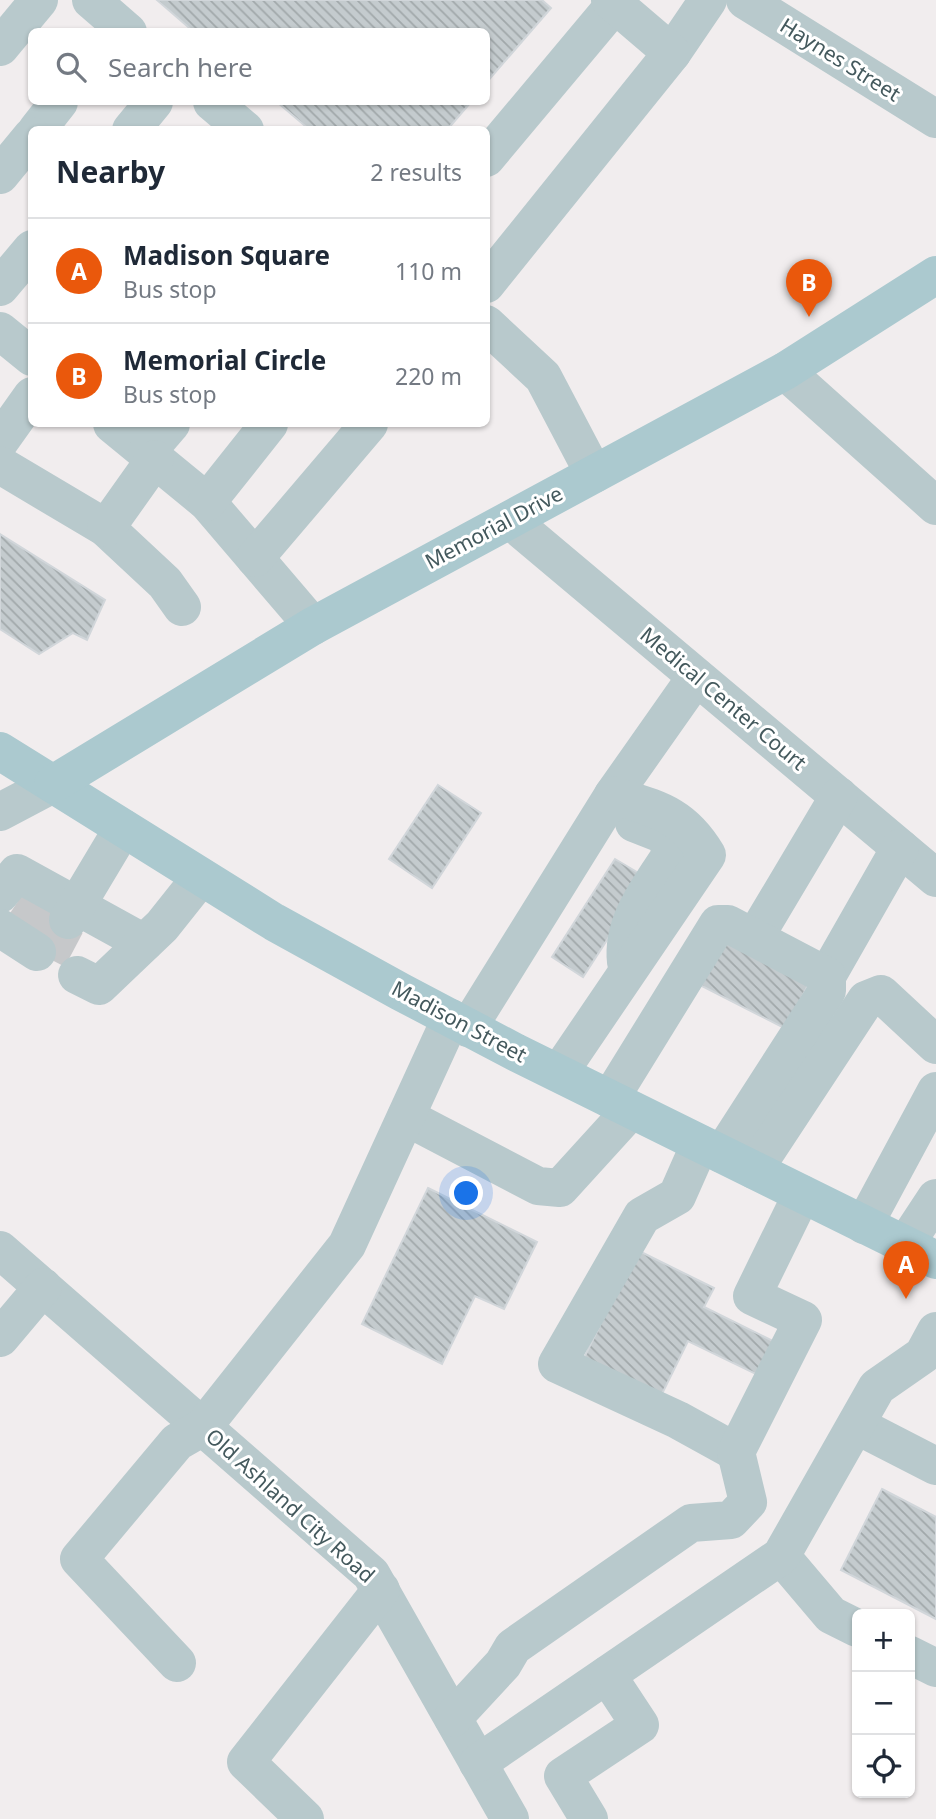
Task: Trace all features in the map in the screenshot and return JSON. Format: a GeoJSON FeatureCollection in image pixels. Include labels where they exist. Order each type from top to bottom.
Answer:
{"type":"FeatureCollection","features":[{"type":"Feature","properties":{"kind":"main road","name":"Memorial Drive"},"geometry":{"type":"LineString","coordinates":[[53,784],[313,626],[785,371],[936,275]]}},
{"type":"Feature","properties":{"kind":"main road","name":"Madison Street"},"geometry":{"type":"LineString","coordinates":[[0,751],[274,922],[460,1023],[920,1252]]}},
{"type":"Feature","properties":{"kind":"street"},"geometry":{"type":"LineString","coordinates":[[0,47],[38,0]]}},
{"type":"Feature","properties":{"kind":"street"},"geometry":{"type":"LineString","coordinates":[[91,0],[121,28]]}},
{"type":"Feature","properties":{"kind":"street"},"geometry":{"type":"LineString","coordinates":[[490,280],[672,53],[708,0]]}},
{"type":"Feature","properties":{"kind":"street","name":"Haynes Street"},"geometry":{"type":"LineString","coordinates":[[745,0],[936,119]]}},
{"type":"Feature","properties":{"kind":"street"},"geometry":{"type":"LineString","coordinates":[[490,153],[612,2],[672,53]]}},
{"type":"Feature","properties":{"kind":"street"},"geometry":{"type":"LineString","coordinates":[[40,126],[57,105]]}},
{"type":"Feature","properties":{"kind":"street"},"geometry":{"type":"LineString","coordinates":[[134,126],[152,105]]}},
{"type":"Feature","properties":{"kind":"street"},"geometry":{"type":"LineString","coordinates":[[0,175],[28,141]]}},
{"type":"Feature","properties":{"kind":"street"},"geometry":{"type":"LineString","coordinates":[[0,286],[28,254]]}},
{"type":"Feature","properties":{"kind":"street"},"geometry":{"type":"LineString","coordinates":[[490,328],[543,377],[594,474]]}},
{"type":"Feature","properties":{"kind":"street"},"geometry":{"type":"LineString","coordinates":[[0,331],[28,354]]}},
{"type":"Feature","properties":{"kind":"street"},"geometry":{"type":"LineString","coordinates":[[785,371],[936,506]]}},
{"type":"Feature","properties":{"kind":"street"},"geometry":{"type":"LineString","coordinates":[[0,441],[28,402]]}},
{"type":"Feature","properties":{"kind":"street"},"geometry":{"type":"LineString","coordinates":[[119,427],[158,445],[313,626]]}},
{"type":"Feature","properties":{"kind":"street"},"geometry":{"type":"LineString","coordinates":[[207,502],[267,427]]}},
{"type":"Feature","properties":{"kind":"street"},"geometry":{"type":"LineString","coordinates":[[255,558],[366,427]]}},
{"type":"Feature","properties":{"kind":"street"},"geometry":{"type":"LineString","coordinates":[[106,528],[158,445]]}},
{"type":"Feature","properties":{"kind":"street"},"geometry":{"type":"LineString","coordinates":[[0,465],[106,528],[164,583],[182,607]]}},
{"type":"Feature","properties":{"kind":"street","name":"Medical Center Court"},"geometry":{"type":"LineString","coordinates":[[510,520],[936,878]]}},
{"type":"Feature","properties":{"kind":"street"},"geometry":{"type":"LineString","coordinates":[[177,1663],[79,1559],[177,1442],[203,1427],[347,1245],[406,1117],[460,1023],[544,905],[613,795],[696,677]]}},
{"type":"Feature","properties":{"kind":"street"},"geometry":{"type":"LineString","coordinates":[[0,812],[53,784]]}},
{"type":"Feature","properties":{"kind":"street"},"geometry":{"type":"LineString","coordinates":[[559,1073],[707,855],[699,842],[670,814],[613,795]]}},
{"type":"Feature","properties":{"kind":"street"},"geometry":{"type":"LineString","coordinates":[[755,937],[839,796]]}},
{"type":"Feature","properties":{"kind":"street"},"geometry":{"type":"LineString","coordinates":[[544,905],[573,892],[587,878],[618,828],[629,822],[662,834],[674,850],[643,900],[628,932],[628,974]]}},
{"type":"Feature","properties":{"kind":"street"},"geometry":{"type":"LineString","coordinates":[[39,921],[123,828]]}},
{"type":"Feature","properties":{"kind":"street"},"geometry":{"type":"LineString","coordinates":[[725,1156],[827,991],[827,976],[900,848]]}},
{"type":"Feature","properties":{"kind":"street"},"geometry":{"type":"LineString","coordinates":[[0,894],[18,873],[39,921]]}},
{"type":"Feature","properties":{"kind":"street"},"geometry":{"type":"LineString","coordinates":[[77,975],[99,986],[144,943],[201,877]]}},
{"type":"Feature","properties":{"kind":"street"},"geometry":{"type":"LineString","coordinates":[[39,921],[144,943]]}},
{"type":"Feature","properties":{"kind":"street"},"geometry":{"type":"LineString","coordinates":[[406,1117],[538,1186],[560,1188],[620,1104],[718,924],[728,924],[827,976]]}},
{"type":"Feature","properties":{"kind":"street"},"geometry":{"type":"LineString","coordinates":[[736,1452],[678,1420],[556,1364],[642,1216],[677,1196],[725,1156],[866,1000],[881,993],[936,1045]]}},
{"type":"Feature","properties":{"kind":"street"},"geometry":{"type":"LineString","coordinates":[[864,1225],[936,1091]]}},
{"type":"Feature","properties":{"kind":"street"},"geometry":{"type":"LineString","coordinates":[[453,1718],[503,1664],[513,1647],[691,1523],[731,1520],[748,1502],[736,1452],[803,1320],[752,1296],[802,1194]]}},
{"type":"Feature","properties":{"kind":"street"},"geometry":{"type":"LineString","coordinates":[[920,1252],[936,1198]]}},
{"type":"Feature","properties":{"kind":"street","name":"Old Ashland City Road"},"geometry":{"type":"LineString","coordinates":[[0,1250],[371,1574],[510,1819]]}},
{"type":"Feature","properties":{"kind":"street"},"geometry":{"type":"LineString","coordinates":[[0,1338],[43,1287]]}},
{"type":"Feature","properties":{"kind":"street"},"geometry":{"type":"LineString","coordinates":[[478,1763],[780,1556],[877,1387],[932,1349]]}},
{"type":"Feature","properties":{"kind":"street"},"geometry":{"type":"LineString","coordinates":[[856,1425],[936,1466]]}},
{"type":"Feature","properties":{"kind":"street"},"geometry":{"type":"LineString","coordinates":[[780,1556],[831,1615],[852,1626]]}},
{"type":"Feature","properties":{"kind":"street"},"geometry":{"type":"LineString","coordinates":[[298,1813],[246,1762],[381,1590]]}},
{"type":"Feature","properties":{"kind":"street"},"geometry":{"type":"LineString","coordinates":[[915,1658],[936,1668]]}},
{"type":"Feature","properties":{"kind":"street"},"geometry":{"type":"LineString","coordinates":[[589,1819],[564,1776],[640,1725],[607,1675]]}},
{"type":"Feature","properties":{"kind":"building"},"geometry":{"type":"Polygon","coordinates":[[[157,0],[542,0],[551,8],[490,78],[490,28],[189,28],[157,0]]]}},
{"type":"Feature","properties":{"kind":"building"},"geometry":{"type":"Polygon","coordinates":[[[281,105],[468,105],[450,126],[305,126],[281,105]]]}},
{"type":"Feature","properties":{"kind":"building"},"geometry":{"type":"Polygon","coordinates":[[[0,534],[105,600],[87,640],[73,633],[39,654],[0,629],[0,534]]]}},
{"type":"Feature","properties":{"kind":"building"},"geometry":{"type":"Polygon","coordinates":[[[438,785],[481,813],[432,888],[389,859],[438,785]]]}},
{"type":"Feature","properties":{"kind":"building"},"geometry":{"type":"Polygon","coordinates":[[[615,859],[647,878],[583,977],[552,957],[615,859]]]}},
{"type":"Feature","properties":{"kind":"building"},"geometry":{"type":"Polygon","coordinates":[[[721,936],[810,981],[786,1029],[698,984],[721,936]]]}},
{"type":"Feature","properties":{"kind":"building"},"geometry":{"type":"Polygon","coordinates":[[[428,1188],[537,1242],[504,1309],[475,1296],[442,1364],[362,1324],[428,1188]]]}},
{"type":"Feature","properties":{"kind":"building"},"geometry":{"type":"Polygon","coordinates":[[[637,1250],[714,1288],[704,1307],[777,1343],[760,1376],[688,1341],[659,1400],[582,1362],[637,1250]]]}},
{"type":"Feature","properties":{"kind":"building"},"geometry":{"type":"Polygon","coordinates":[[[882,1489],[936,1517],[936,1619],[841,1570],[882,1489]]]}},
{"type":"Feature","properties":{"kind":"tunnel"},"geometry":{"type":"LineString","coordinates":[[23,928],[39,904]]}},
{"type":"Feature","properties":{"kind":"tunnel"},"geometry":{"type":"LineString","coordinates":[[48,958],[68,920]]}},
{"type":"Feature","properties":{"kind":"place","name":"Memorial Circle"},"geometry":{"type":"Point","coordinates":[809,317]}},
{"type":"Feature","properties":{"kind":"place","name":"Madison Square"},"geometry":{"type":"Point","coordinates":[906,1299]}}]}
